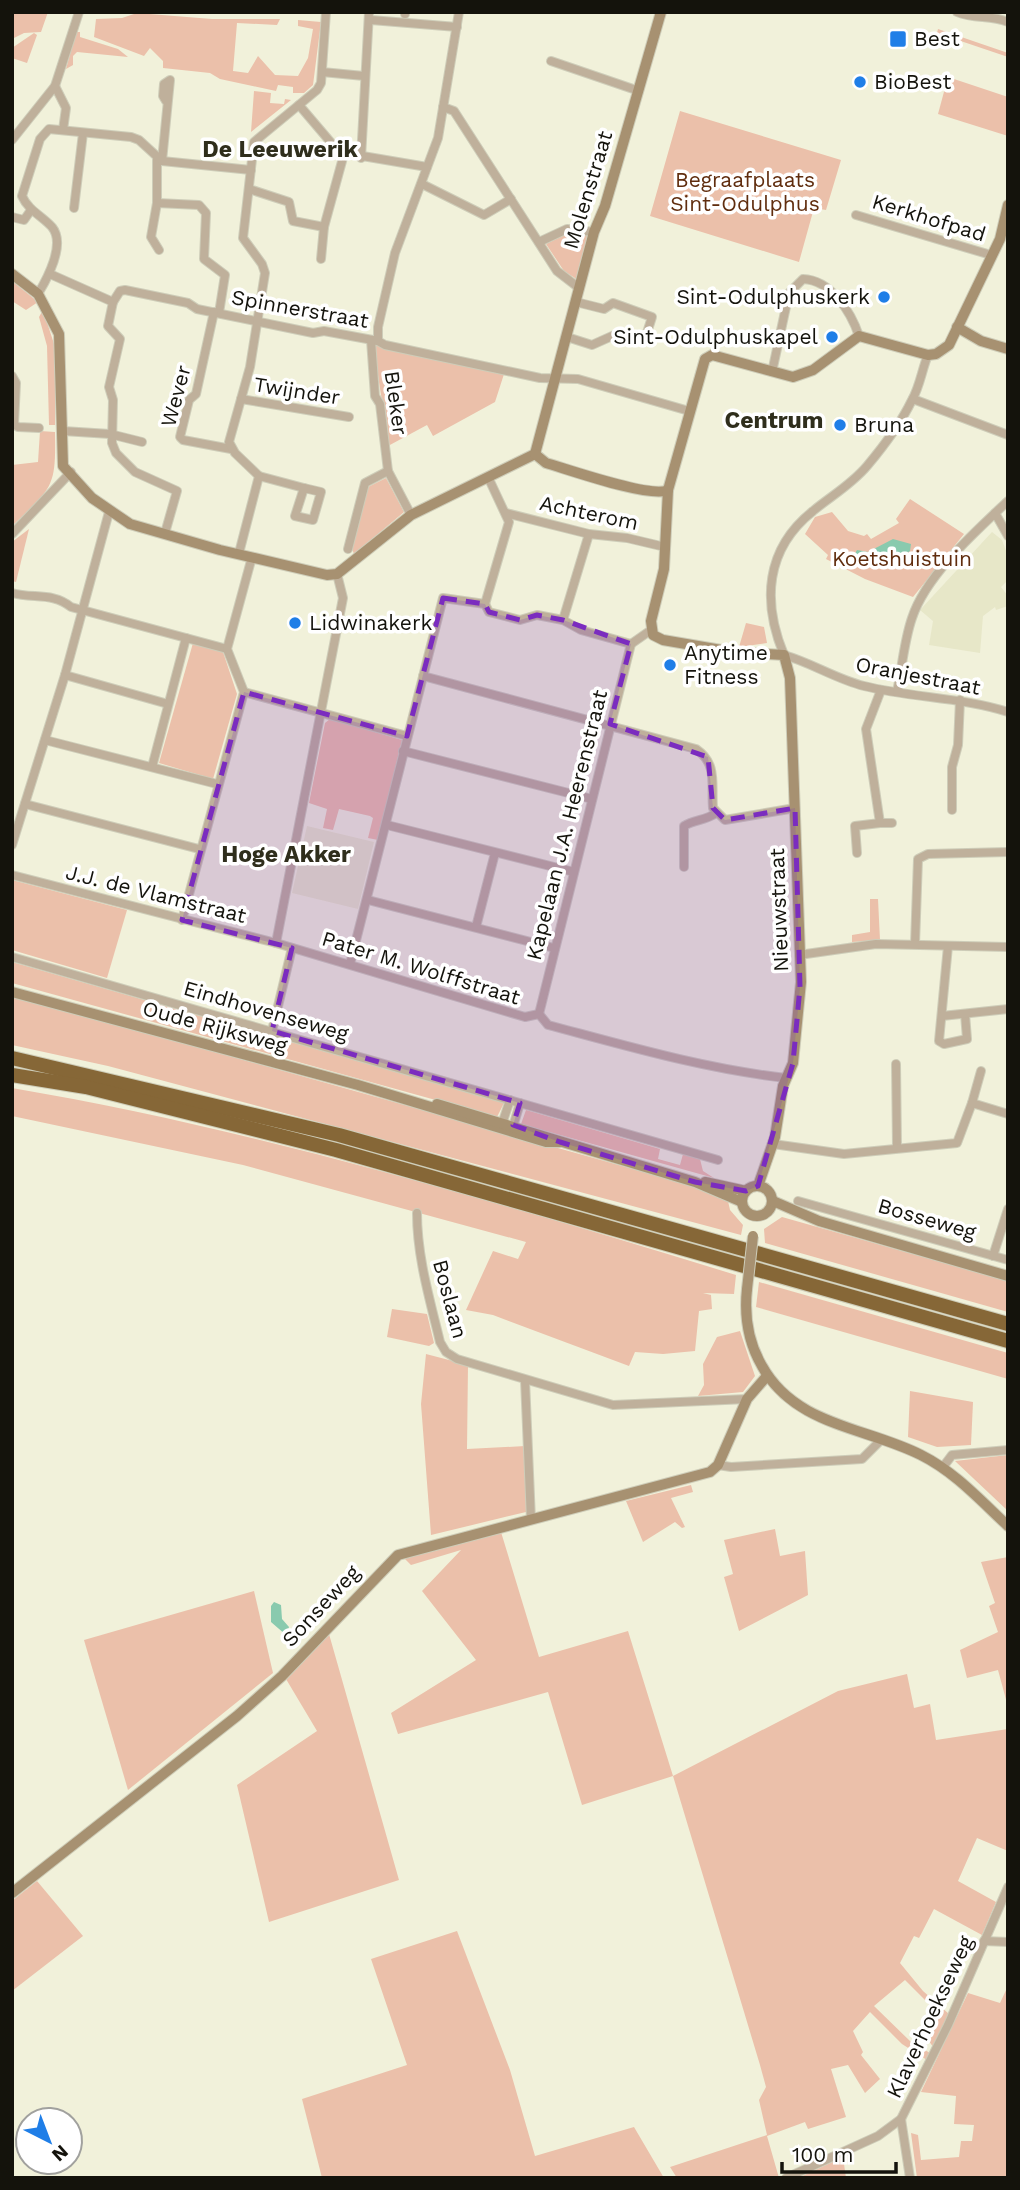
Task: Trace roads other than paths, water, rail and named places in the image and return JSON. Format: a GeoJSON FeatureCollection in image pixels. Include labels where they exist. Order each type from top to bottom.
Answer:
{"type":"FeatureCollection","features":[{"type":"Feature","properties":{"kind":"highway"},"geometry":{"type":"LineString","coordinates":[[12,1058],[339,1135],[1008,1324]]}},
{"type":"Feature","properties":{"kind":"highway"},"geometry":{"type":"LineString","coordinates":[[12,1075],[86,1087],[335,1150],[1008,1341]]}},
{"type":"Feature","properties":{"kind":"street"},"geometry":{"type":"LineString","coordinates":[[12,140],[55,86],[79,12]]}},
{"type":"Feature","properties":{"kind":"street"},"geometry":{"type":"LineString","coordinates":[[304,488],[259,476],[243,464],[229,442],[259,321],[265,273],[262,264],[243,238],[254,142],[317,90],[322,72],[326,12]]}},
{"type":"Feature","properties":{"kind":"street","name":"Bleker"},"geometry":{"type":"LineString","coordinates":[[411,515],[388,471],[380,404],[375,396],[375,340],[395,253],[438,138],[459,12]]}},
{"type":"Feature","properties":{"kind":"street","name":"Molenstraat"},"geometry":{"type":"LineString","coordinates":[[535,454],[594,232],[661,12]]}},
{"type":"Feature","properties":{"kind":"street"},"geometry":{"type":"LineString","coordinates":[[957,12],[974,19],[994,16],[1008,22]]}},
{"type":"Feature","properties":{"kind":"street"},"geometry":{"type":"LineString","coordinates":[[361,158],[364,76],[370,16],[457,27]]}},
{"type":"Feature","properties":{"kind":"street"},"geometry":{"type":"LineString","coordinates":[[551,61],[639,91]]}},
{"type":"Feature","properties":{"kind":"street"},"geometry":{"type":"LineString","coordinates":[[322,72],[364,76]]}},
{"type":"Feature","properties":{"kind":"street"},"geometry":{"type":"LineString","coordinates":[[55,86],[66,108],[63,131]]}},
{"type":"Feature","properties":{"kind":"street"},"geometry":{"type":"LineString","coordinates":[[159,250],[151,237],[157,204],[166,101]]}},
{"type":"Feature","properties":{"kind":"street"},"geometry":{"type":"LineString","coordinates":[[299,105],[329,144],[344,154],[427,167]]}},
{"type":"Feature","properties":{"kind":"street"},"geometry":{"type":"LineString","coordinates":[[443,107],[454,111],[557,271],[579,288]]}},
{"type":"Feature","properties":{"kind":"street"},"geometry":{"type":"LineString","coordinates":[[38,294],[50,274],[57,239],[55,231],[25,204],[22,192],[40,139],[49,129],[131,137],[139,140],[159,160],[251,170]]}},
{"type":"Feature","properties":{"kind":"street"},"geometry":{"type":"LineString","coordinates":[[74,208],[83,134]]}},
{"type":"Feature","properties":{"kind":"street"},"geometry":{"type":"LineString","coordinates":[[321,259],[324,227],[344,154]]}},
{"type":"Feature","properties":{"kind":"street"},"geometry":{"type":"LineString","coordinates":[[422,184],[484,215],[511,199]]}},
{"type":"Feature","properties":{"kind":"street"},"geometry":{"type":"LineString","coordinates":[[249,189],[289,202],[293,221],[324,227]]}},
{"type":"Feature","properties":{"kind":"street"},"geometry":{"type":"LineString","coordinates":[[157,204],[203,208],[204,259],[225,275],[216,312]]}},
{"type":"Feature","properties":{"kind":"street"},"geometry":{"type":"LineString","coordinates":[[859,336],[928,355],[936,354],[949,345],[977,291],[999,239],[1008,205]]}},
{"type":"Feature","properties":{"kind":"street"},"geometry":{"type":"LineString","coordinates":[[12,218],[24,220],[31,210]]}},
{"type":"Feature","properties":{"kind":"street","name":"Kerkhofpad"},"geometry":{"type":"LineString","coordinates":[[856,215],[991,256]]}},
{"type":"Feature","properties":{"kind":"street"},"geometry":{"type":"LineString","coordinates":[[539,242],[567,229],[594,232]]}},
{"type":"Feature","properties":{"kind":"street"},"geometry":{"type":"LineString","coordinates":[[12,274],[38,294],[54,319],[62,345],[63,450],[69,473],[109,512],[130,524],[312,573],[337,573],[411,515],[535,454],[546,463],[633,487],[659,494],[668,490]]}},
{"type":"Feature","properties":{"kind":"street"},"geometry":{"type":"LineString","coordinates":[[50,274],[113,302],[108,326],[120,339],[108,387],[113,400],[110,434],[116,453],[135,472],[177,491],[165,533]]}},
{"type":"Feature","properties":{"kind":"street"},"geometry":{"type":"LineString","coordinates":[[772,373],[789,293],[803,279],[814,279],[846,307],[859,336]]}},
{"type":"Feature","properties":{"kind":"street","name":"Spinnerstraat"},"geometry":{"type":"LineString","coordinates":[[113,302],[120,291],[125,290],[313,333],[324,331],[375,340],[385,345],[554,379],[578,379],[689,411]]}},
{"type":"Feature","properties":{"kind":"street"},"geometry":{"type":"LineString","coordinates":[[567,337],[592,345],[621,332],[645,339],[652,317],[613,303],[604,309],[576,302]]}},
{"type":"Feature","properties":{"kind":"street","name":"Wever"},"geometry":{"type":"LineString","coordinates":[[216,312],[196,394],[189,400],[180,437],[231,449]]}},
{"type":"Feature","properties":{"kind":"street"},"geometry":{"type":"LineString","coordinates":[[957,327],[981,341],[1008,349]]}},
{"type":"Feature","properties":{"kind":"street"},"geometry":{"type":"LineString","coordinates":[[488,477],[509,522],[485,604],[489,612],[520,620],[537,615],[563,620],[581,630],[631,644],[651,630],[664,569],[668,490],[702,364],[708,356],[772,373],[802,376],[859,336]]}},
{"type":"Feature","properties":{"kind":"street"},"geometry":{"type":"LineString","coordinates":[[651,630],[658,638],[669,642],[743,653],[784,655],[777,638],[769,592],[776,558],[786,537],[802,520],[865,468],[913,400],[928,355]]}},
{"type":"Feature","properties":{"kind":"street"},"geometry":{"type":"LineString","coordinates":[[12,376],[16,383],[13,424],[18,427],[39,428]]}},
{"type":"Feature","properties":{"kind":"street","name":"Twijnder"},"geometry":{"type":"LineString","coordinates":[[240,399],[349,417]]}},
{"type":"Feature","properties":{"kind":"street"},"geometry":{"type":"LineString","coordinates":[[913,400],[1008,435]]}},
{"type":"Feature","properties":{"kind":"street","name":"Wever"},"geometry":{"type":"LineString","coordinates":[[63,431],[110,434],[142,442]]}},
{"type":"Feature","properties":{"kind":"street"},"geometry":{"type":"LineString","coordinates":[[348,549],[365,482],[388,471]]}},
{"type":"Feature","properties":{"kind":"street"},"geometry":{"type":"LineString","coordinates":[[12,534],[69,473]]}},
{"type":"Feature","properties":{"kind":"street"},"geometry":{"type":"LineString","coordinates":[[239,553],[259,476]]}},
{"type":"Feature","properties":{"kind":"street"},"geometry":{"type":"LineString","coordinates":[[897,692],[911,618],[919,601],[974,532],[1008,501]]}},
{"type":"Feature","properties":{"kind":"street"},"geometry":{"type":"LineString","coordinates":[[12,845],[65,675],[80,609],[109,512]]}},
{"type":"Feature","properties":{"kind":"street","name":"Achterom"},"geometry":{"type":"LineString","coordinates":[[506,513],[589,534],[627,538],[665,547]]}},
{"type":"Feature","properties":{"kind":"street"},"geometry":{"type":"LineString","coordinates":[[995,513],[1008,536]]}},
{"type":"Feature","properties":{"kind":"street"},"geometry":{"type":"LineString","coordinates":[[563,620],[589,534]]}},
{"type":"Feature","properties":{"kind":"street"},"geometry":{"type":"LineString","coordinates":[[182,920],[199,849],[244,692],[227,649],[252,557]]}},
{"type":"Feature","properties":{"kind":"street"},"geometry":{"type":"LineString","coordinates":[[276,943],[343,598],[337,573]]}},
{"type":"Feature","properties":{"kind":"street"},"geometry":{"type":"LineString","coordinates":[[12,593],[26,597],[39,594],[80,609],[227,649]]}},
{"type":"Feature","properties":{"kind":"street"},"geometry":{"type":"LineString","coordinates":[[350,964],[443,598],[485,604]]}},
{"type":"Feature","properties":{"kind":"street"},"geometry":{"type":"LineString","coordinates":[[152,766],[186,638]]}},
{"type":"Feature","properties":{"kind":"street","name":"Kapelaan J.A. Heerenstraat"},"geometry":{"type":"LineString","coordinates":[[539,1014],[631,644]]}},
{"type":"Feature","properties":{"kind":"street","name":"Oranjestraat"},"geometry":{"type":"LineString","coordinates":[[784,655],[808,662],[842,679],[881,690],[960,700],[1008,712]]}},
{"type":"Feature","properties":{"kind":"street","name":"Nieuwstraat"},"geometry":{"type":"LineString","coordinates":[[762,1187],[794,1051],[801,982],[795,808],[797,797],[790,678],[784,655]]}},
{"type":"Feature","properties":{"kind":"street"},"geometry":{"type":"LineString","coordinates":[[65,675],[168,704]]}},
{"type":"Feature","properties":{"kind":"street"},"geometry":{"type":"LineString","coordinates":[[423,676],[610,724],[695,749],[708,757],[712,767],[713,808],[725,820],[735,821],[795,808]]}},
{"type":"Feature","properties":{"kind":"street"},"geometry":{"type":"LineString","coordinates":[[880,823],[866,729],[881,690]]}},
{"type":"Feature","properties":{"kind":"street"},"geometry":{"type":"LineString","coordinates":[[244,692],[407,736]]}},
{"type":"Feature","properties":{"kind":"street"},"geometry":{"type":"LineString","coordinates":[[952,810],[951,768],[958,745],[960,700]]}},
{"type":"Feature","properties":{"kind":"street"},"geometry":{"type":"LineString","coordinates":[[45,740],[217,784]]}},
{"type":"Feature","properties":{"kind":"street"},"geometry":{"type":"LineString","coordinates":[[403,751],[592,799]]}},
{"type":"Feature","properties":{"kind":"street"},"geometry":{"type":"LineString","coordinates":[[24,804],[199,849]]}},
{"type":"Feature","properties":{"kind":"street"},"geometry":{"type":"LineString","coordinates":[[684,867],[684,826],[692,821],[704,821],[716,813]]}},
{"type":"Feature","properties":{"kind":"street"},"geometry":{"type":"LineString","coordinates":[[858,853],[855,826],[892,823]]}},
{"type":"Feature","properties":{"kind":"street"},"geometry":{"type":"LineString","coordinates":[[387,825],[574,872]]}},
{"type":"Feature","properties":{"kind":"street"},"geometry":{"type":"LineString","coordinates":[[915,944],[918,859],[928,854],[1008,852]]}},
{"type":"Feature","properties":{"kind":"street"},"geometry":{"type":"LineString","coordinates":[[476,928],[495,853]]}},
{"type":"Feature","properties":{"kind":"street","name":"J.J. de Vlamstraat"},"geometry":{"type":"LineString","coordinates":[[12,875],[292,948]]}},
{"type":"Feature","properties":{"kind":"street"},"geometry":{"type":"LineString","coordinates":[[368,900],[554,948]]}},
{"type":"Feature","properties":{"kind":"street"},"geometry":{"type":"LineString","coordinates":[[799,955],[876,944],[1008,947]]}},
{"type":"Feature","properties":{"kind":"street"},"geometry":{"type":"LineString","coordinates":[[948,946],[939,1041],[962,1042],[968,1035],[965,1014]]}},
{"type":"Feature","properties":{"kind":"street"},"geometry":{"type":"LineString","coordinates":[[272,1031],[292,948]]}},
{"type":"Feature","properties":{"kind":"street","name":"Pater M. Wolffstraat"},"geometry":{"type":"LineString","coordinates":[[292,948],[525,1017],[539,1014]]}},
{"type":"Feature","properties":{"kind":"street","name":"Eindhovenseweg"},"geometry":{"type":"LineString","coordinates":[[12,957],[718,1160]]}},
{"type":"Feature","properties":{"kind":"street","name":"Oude Rijksweg"},"geometry":{"type":"LineString","coordinates":[[12,992],[407,1099],[418,1098],[546,1142],[560,1142],[744,1196]]}},
{"type":"Feature","properties":{"kind":"street"},"geometry":{"type":"LineString","coordinates":[[942,1016],[1008,1009]]}},
{"type":"Feature","properties":{"kind":"street"},"geometry":{"type":"LineString","coordinates":[[539,1014],[548,1024],[665,1056],[723,1070],[786,1078]]}},
{"type":"Feature","properties":{"kind":"street"},"geometry":{"type":"LineString","coordinates":[[896,1065],[897,1148]]}},
{"type":"Feature","properties":{"kind":"street"},"geometry":{"type":"LineString","coordinates":[[773,1144],[844,1154],[957,1143],[981,1071]]}},
{"type":"Feature","properties":{"kind":"street"},"geometry":{"type":"LineString","coordinates":[[507,1127],[510,1100]]}},
{"type":"Feature","properties":{"kind":"street"},"geometry":{"type":"LineString","coordinates":[[507,1127],[520,1103]]}},
{"type":"Feature","properties":{"kind":"street"},"geometry":{"type":"LineString","coordinates":[[972,1103],[1008,1114]]}},
{"type":"Feature","properties":{"kind":"street"},"geometry":{"type":"LineString","coordinates":[[1008,1276],[834,1225],[764,1210],[744,1196],[762,1187],[764,1210],[754,1231],[747,1289],[749,1335],[767,1376],[787,1398],[815,1416],[881,1440],[943,1467],[1008,1526]]}},
{"type":"Feature","properties":{"kind":"street","name":"Bosseweg"},"geometry":{"type":"LineString","coordinates":[[798,1201],[1008,1261]]}},
{"type":"Feature","properties":{"kind":"street"},"geometry":{"type":"LineString","coordinates":[[993,1256],[1008,1209]]}},
{"type":"Feature","properties":{"kind":"street"},"geometry":{"type":"LineString","coordinates":[[834,1225],[836,1212]]}},
{"type":"Feature","properties":{"kind":"street","name":"Boslaan"},"geometry":{"type":"LineString","coordinates":[[417,1213],[424,1275],[440,1342],[446,1352],[457,1359],[613,1405],[747,1399]]}},
{"type":"Feature","properties":{"kind":"street"},"geometry":{"type":"LineString","coordinates":[[718,1465],[747,1399],[767,1376]]}},
{"type":"Feature","properties":{"kind":"street"},"geometry":{"type":"LineString","coordinates":[[525,1380],[531,1520]]}},
{"type":"Feature","properties":{"kind":"street","name":"Sonseweg"},"geometry":{"type":"LineString","coordinates":[[12,1893],[262,1694],[389,1562],[409,1550],[710,1472],[718,1465],[731,1467],[862,1459],[881,1440]]}},
{"type":"Feature","properties":{"kind":"street"},"geometry":{"type":"LineString","coordinates":[[943,1467],[951,1455],[1008,1450]]}},
{"type":"Feature","properties":{"kind":"street","name":"Klaverhoekseweg"},"geometry":{"type":"LineString","coordinates":[[786,2178],[878,2136],[901,2119],[948,2025],[1008,1887]]}},
{"type":"Feature","properties":{"kind":"street"},"geometry":{"type":"LineString","coordinates":[[985,1941],[1008,1942]]}},
{"type":"Feature","properties":{"kind":"street"},"geometry":{"type":"LineString","coordinates":[[901,2119],[910,2178]]}},
{"type":"Feature","properties":{"kind":"place","name":"Best"},"geometry":{"type":"Point","coordinates":[898,39]}},
{"type":"Feature","properties":{"kind":"place","name":"BioBest"},"geometry":{"type":"Point","coordinates":[860,82]}},
{"type":"Feature","properties":{"kind":"place","name":"Sint-Odulphuskerk"},"geometry":{"type":"Point","coordinates":[884,297]}},
{"type":"Feature","properties":{"kind":"place","name":"Sint-Odulphuskapel"},"geometry":{"type":"Point","coordinates":[832,337]}},
{"type":"Feature","properties":{"kind":"place","name":"Bruna"},"geometry":{"type":"Point","coordinates":[840,425]}},
{"type":"Feature","properties":{"kind":"place","name":"Lidwinakerk"},"geometry":{"type":"Point","coordinates":[295,623]}},
{"type":"Feature","properties":{"kind":"place","name":"Anytime Fitness"},"geometry":{"type":"Point","coordinates":[670,665]}},
{"type":"Feature","properties":{"kind":"district","name":"De Leeuwerik"},"geometry":{"type":"Point","coordinates":[280,149]}},
{"type":"Feature","properties":{"kind":"district","name":"Centrum"},"geometry":{"type":"Point","coordinates":[774,420]}},
{"type":"Feature","properties":{"kind":"district","name":"Hoge Akker"},"geometry":{"type":"Point","coordinates":[286,854]}},
{"type":"Feature","properties":{"kind":"park label","name":"Begraafplaats Sint-Odulphus"},"geometry":{"type":"Point","coordinates":[745,192]}},
{"type":"Feature","properties":{"kind":"park label","name":"Koetshuistuin"},"geometry":{"type":"Point","coordinates":[902,559]}}]}
